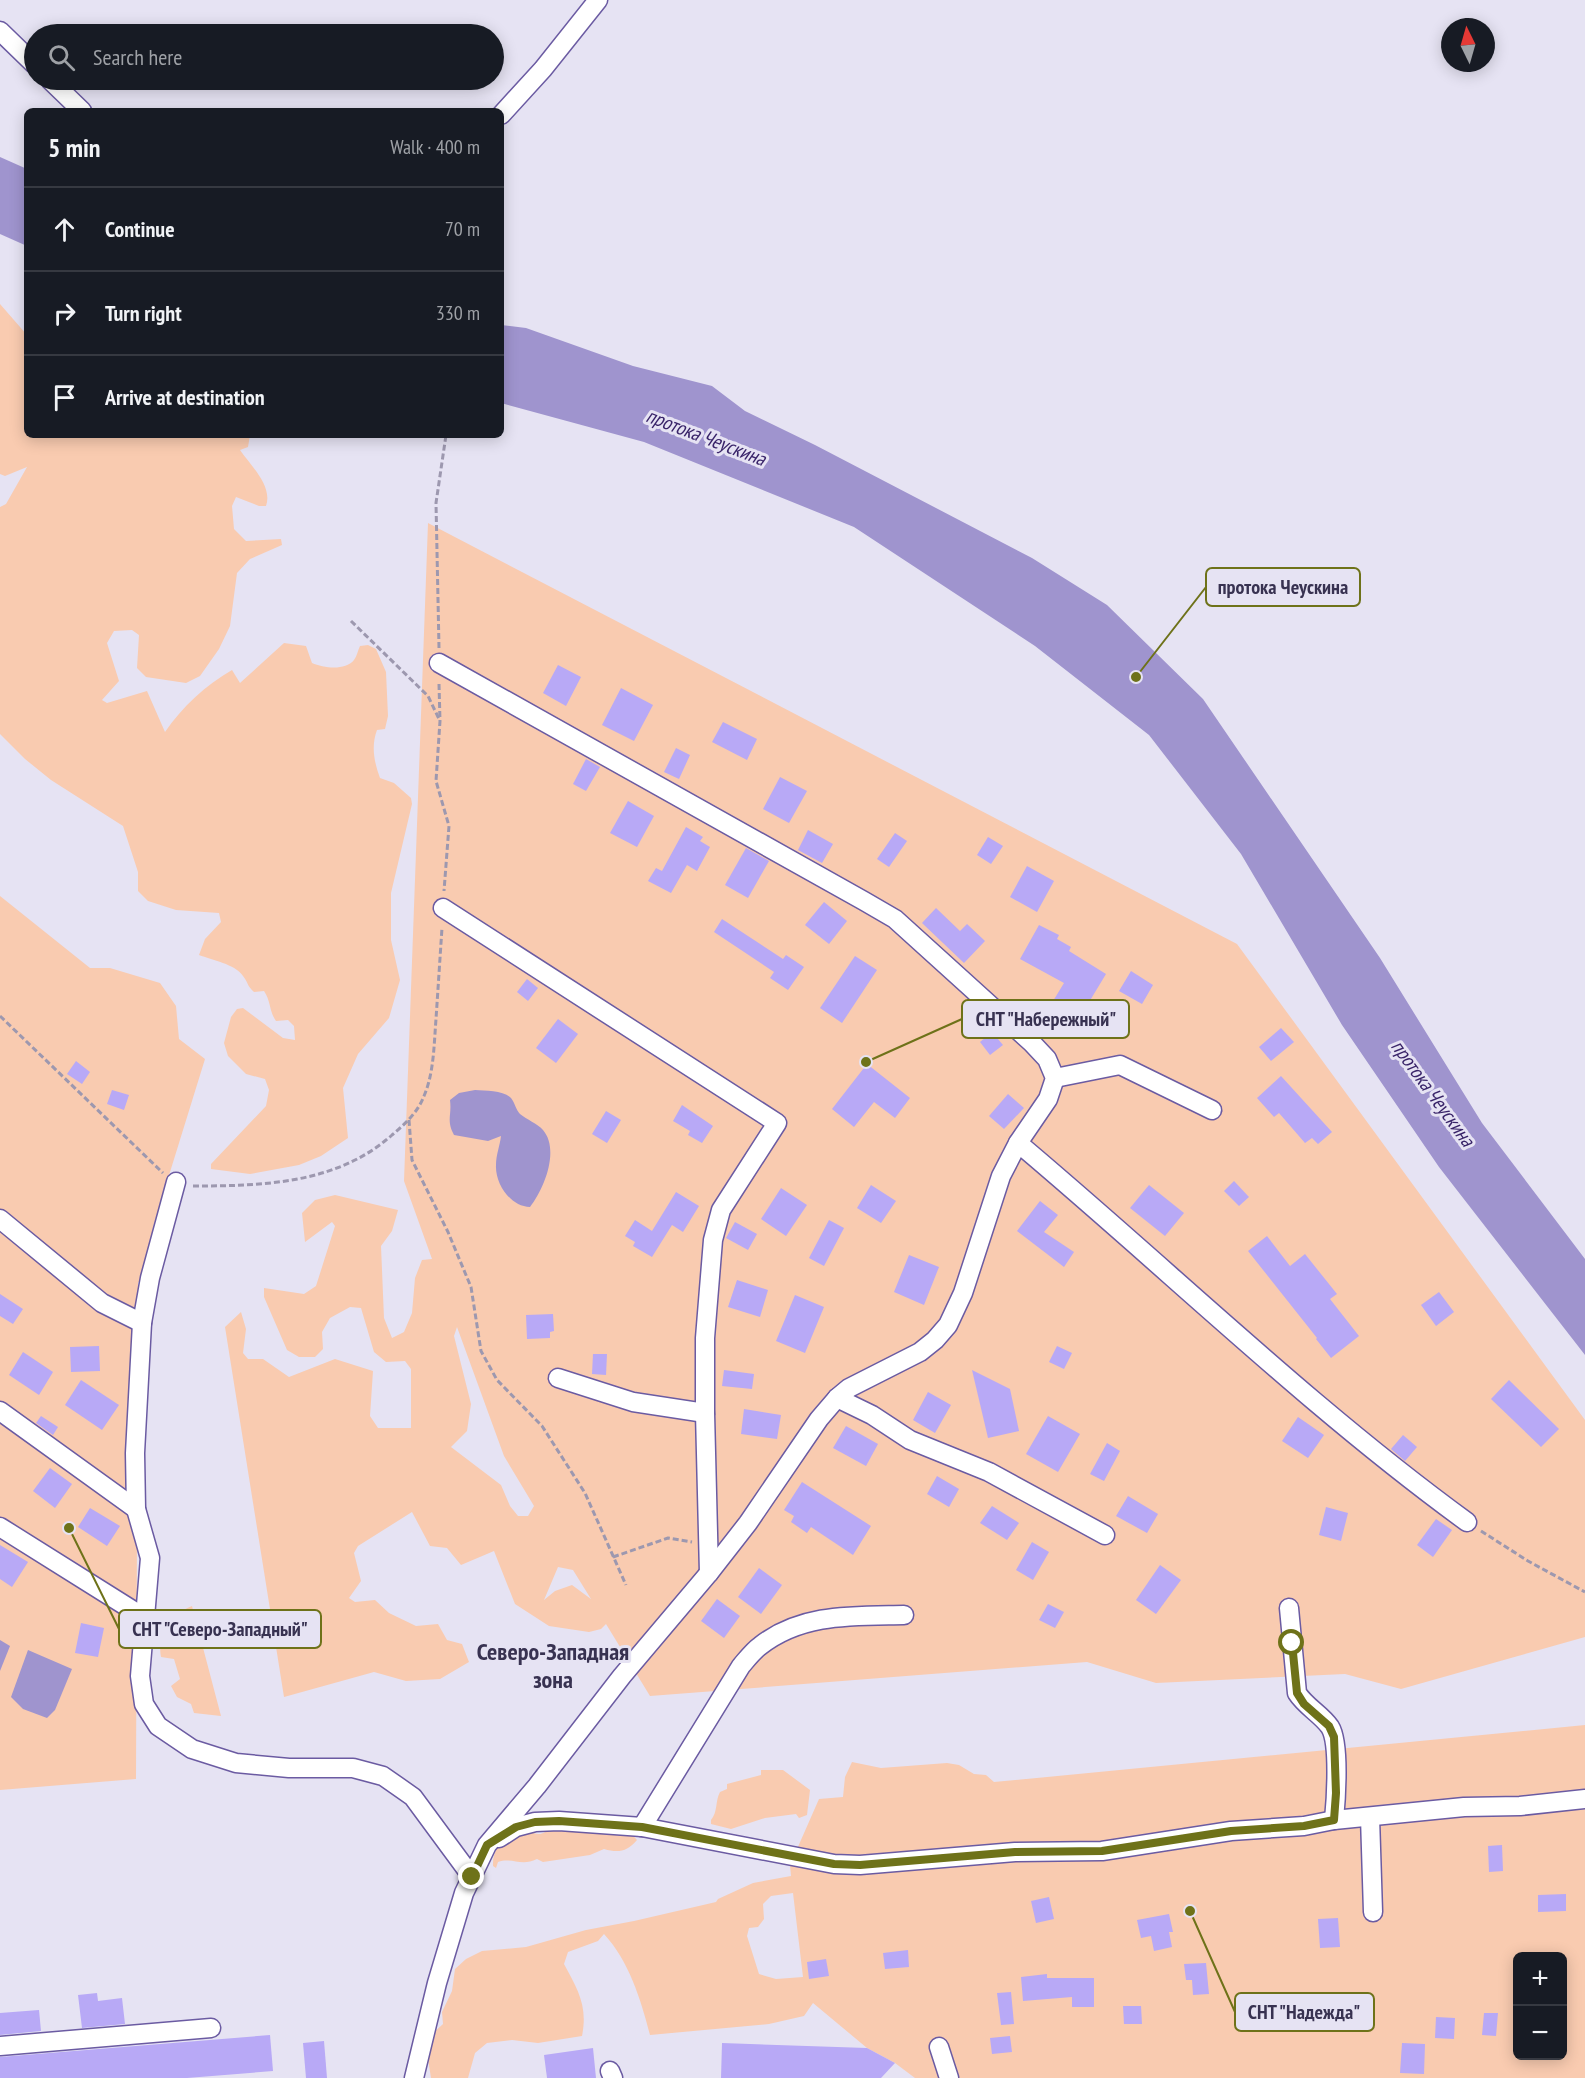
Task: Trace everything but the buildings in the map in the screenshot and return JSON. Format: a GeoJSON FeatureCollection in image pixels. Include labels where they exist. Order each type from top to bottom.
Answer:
{"type":"FeatureCollection","features":[{"type":"Feature","properties":{"kind":"street"},"geometry":{"type":"LineString","coordinates":[[504,112],[543,69],[598,0]]}},
{"type":"Feature","properties":{"kind":"street"},"geometry":{"type":"LineString","coordinates":[[0,31],[24,54]]}},
{"type":"Feature","properties":{"kind":"street"},"geometry":{"type":"LineString","coordinates":[[60,90],[79,108]]}},
{"type":"Feature","properties":{"kind":"street"},"geometry":{"type":"LineString","coordinates":[[414,2078],[437,1983],[464,1893],[487,1845],[537,1786],[622,1676],[710,1573],[748,1523],[819,1419],[837,1398],[849,1388],[920,1352],[948,1325],[963,1293],[1001,1176],[1018,1143],[1048,1099],[1055,1078],[1047,1059],[1032,1043],[895,920],[864,900],[439,663]]}},
{"type":"Feature","properties":{"kind":"street"},"geometry":{"type":"LineString","coordinates":[[443,908],[777,1123],[721,1210],[713,1240],[705,1338],[710,1573]]}},
{"type":"Feature","properties":{"kind":"street"},"geometry":{"type":"LineString","coordinates":[[1055,1078],[1120,1065],[1212,1110]]}},
{"type":"Feature","properties":{"kind":"street"},"geometry":{"type":"LineString","coordinates":[[1018,1143],[1100,1211],[1324,1409],[1429,1495],[1467,1522]]}},
{"type":"Feature","properties":{"kind":"street"},"geometry":{"type":"LineString","coordinates":[[176,1182],[150,1278],[142,1323],[135,1453],[136,1509],[150,1558],[140,1676],[144,1704],[158,1726],[192,1749],[236,1763],[289,1768],[353,1768],[383,1776],[413,1797],[472,1877]]}},
{"type":"Feature","properties":{"kind":"street"},"geometry":{"type":"LineString","coordinates":[[0,1219],[102,1304],[142,1323]]}},
{"type":"Feature","properties":{"kind":"street"},"geometry":{"type":"LineString","coordinates":[[558,1378],[633,1402],[705,1413]]}},
{"type":"Feature","properties":{"kind":"street"},"geometry":{"type":"LineString","coordinates":[[837,1398],[872,1415],[910,1440],[989,1472],[1105,1535]]}},
{"type":"Feature","properties":{"kind":"street"},"geometry":{"type":"LineString","coordinates":[[0,1411],[136,1509]]}},
{"type":"Feature","properties":{"kind":"street"},"geometry":{"type":"LineString","coordinates":[[0,1527],[145,1618]]}},
{"type":"Feature","properties":{"kind":"street"},"geometry":{"type":"LineString","coordinates":[[1289,1608],[1297,1693],[1304,1704],[1329,1726],[1334,1737],[1336,1793],[1334,1820]]}},
{"type":"Feature","properties":{"kind":"street"},"geometry":{"type":"LineString","coordinates":[[642,1827],[741,1666],[760,1646],[784,1630],[813,1620],[844,1616],[904,1615]]}},
{"type":"Feature","properties":{"kind":"street"},"geometry":{"type":"LineString","coordinates":[[487,1845],[516,1827],[535,1822],[559,1821],[642,1827],[834,1864],[860,1865],[1015,1852],[1102,1851],[1231,1831],[1304,1826],[1334,1820],[1464,1807],[1520,1806],[1585,1799]]}},
{"type":"Feature","properties":{"kind":"street"},"geometry":{"type":"LineString","coordinates":[[1370,1817],[1373,1912]]}},
{"type":"Feature","properties":{"kind":"street"},"geometry":{"type":"LineString","coordinates":[[0,2046],[211,2028]]}},
{"type":"Feature","properties":{"kind":"street"},"geometry":{"type":"LineString","coordinates":[[939,2047],[949,2078]]}},
{"type":"Feature","properties":{"kind":"path"},"geometry":{"type":"LineString","coordinates":[[0,1016],[163,1174],[176,1182],[191,1186],[283,1183],[309,1178],[356,1159],[381,1145],[409,1120],[424,1098],[434,1049],[449,826],[436,781],[440,722],[436,503],[446,438]]}},
{"type":"Feature","properties":{"kind":"path"},"geometry":{"type":"LineString","coordinates":[[351,621],[428,696],[440,722]]}},
{"type":"Feature","properties":{"kind":"path"},"geometry":{"type":"LineString","coordinates":[[409,1120],[412,1160],[448,1232],[471,1287],[481,1351],[497,1380],[542,1426],[585,1493],[626,1585]]}},
{"type":"Feature","properties":{"kind":"path"},"geometry":{"type":"LineString","coordinates":[[1467,1522],[1528,1561],[1585,1592]]}},
{"type":"Feature","properties":{"kind":"path"},"geometry":{"type":"LineString","coordinates":[[613,1557],[668,1538],[709,1544]]}},
{"type":"Feature","properties":{"kind":"shaded area"},"geometry":{"type":"Polygon","coordinates":[[[0,304],[24,332],[24,438],[250,438],[248,447],[240,450],[264,484],[266,506],[259,506],[236,497],[232,506],[234,529],[246,541],[281,539],[282,545],[250,559],[237,573],[230,626],[219,649],[200,676],[186,683],[146,677],[137,668],[139,635],[132,630],[114,631],[107,643],[119,681],[102,700],[107,703],[147,691],[165,732],[187,705],[213,682],[232,670],[240,683],[284,643],[306,646],[312,663],[334,668],[350,663],[360,646],[368,645],[376,649],[386,672],[388,716],[385,729],[377,730],[375,736],[375,760],[380,778],[394,783],[411,798],[412,804],[391,893],[391,940],[400,980],[389,1018],[358,1054],[343,1088],[348,1138],[321,1156],[299,1165],[250,1174],[211,1169],[211,1164],[266,1106],[269,1090],[265,1079],[246,1074],[228,1056],[224,1043],[231,1017],[237,1009],[243,1008],[283,1038],[295,1040],[294,1026],[288,1020],[276,1021],[264,991],[254,992],[235,968],[199,955],[205,939],[221,922],[219,913],[176,910],[148,901],[138,891],[138,872],[123,826],[51,780],[25,759],[0,734],[0,507],[6,504],[27,467],[5,476],[0,474],[0,304]]]}},
{"type":"Feature","properties":{"kind":"shaded area"},"geometry":{"type":"Polygon","coordinates":[[[428,523],[1237,944],[1585,1420],[1585,1637],[1401,1689],[1345,1674],[1156,1683],[1087,1662],[650,1696],[606,1624],[601,1629],[589,1632],[549,1626],[515,1604],[494,1551],[461,1565],[447,1548],[430,1546],[412,1512],[358,1546],[354,1553],[361,1581],[349,1598],[355,1602],[375,1600],[389,1613],[416,1626],[438,1624],[447,1640],[462,1644],[469,1662],[440,1679],[406,1681],[374,1672],[284,1697],[225,1327],[241,1312],[246,1329],[243,1353],[248,1359],[263,1359],[289,1377],[335,1359],[373,1371],[370,1416],[378,1428],[411,1428],[411,1369],[405,1361],[386,1362],[374,1352],[361,1308],[350,1307],[330,1318],[322,1332],[323,1349],[315,1357],[299,1357],[287,1350],[264,1297],[264,1288],[304,1294],[316,1286],[335,1226],[332,1222],[305,1242],[302,1213],[315,1200],[335,1195],[398,1210],[392,1231],[381,1246],[384,1318],[392,1338],[404,1332],[412,1313],[415,1278],[422,1260],[432,1259],[404,1181],[428,523]],[[457,1327],[454,1336],[471,1404],[467,1431],[451,1447],[501,1485],[510,1506],[518,1516],[528,1516],[534,1506],[504,1456],[457,1327]],[[558,1567],[544,1600],[555,1591],[572,1585],[591,1599],[573,1570],[558,1567]]]}},
{"type":"Feature","properties":{"kind":"shaded area"},"geometry":{"type":"Polygon","coordinates":[[[0,896],[90,968],[110,968],[160,983],[176,1006],[179,1039],[205,1059],[153,1227],[145,1284],[138,1282],[136,1779],[0,1790],[0,896]]]}},
{"type":"Feature","properties":{"kind":"shaded area"},"geometry":{"type":"Polygon","coordinates":[[[192,1606],[221,1716],[194,1713],[191,1704],[177,1697],[171,1686],[180,1679],[174,1659],[161,1657],[163,1632],[177,1614],[192,1606]]]}},
{"type":"Feature","properties":{"kind":"shaded area"},"geometry":{"type":"Polygon","coordinates":[[[1585,1725],[1585,2078],[915,2078],[895,2063],[867,2048],[813,2003],[804,2016],[769,2024],[650,2035],[638,1995],[627,1969],[604,1934],[598,1941],[568,1952],[564,1964],[583,2007],[582,2036],[538,2043],[512,2040],[487,2043],[475,2053],[468,2078],[431,2078],[428,2059],[431,2035],[443,2024],[442,2012],[452,1991],[455,1969],[466,1959],[482,1951],[526,1947],[586,1930],[716,1902],[753,1883],[791,1876],[790,1865],[819,1799],[843,1797],[845,1777],[852,1762],[881,1768],[947,1763],[959,1765],[974,1774],[986,1775],[994,1782],[1585,1725]],[[793,1893],[771,1896],[763,1904],[764,1919],[758,1927],[749,1928],[747,1936],[759,1974],[776,1979],[803,1977],[793,1893]]]}},
{"type":"Feature","properties":{"kind":"shaded area"},"geometry":{"type":"Polygon","coordinates":[[[761,1770],[783,1770],[810,1790],[807,1815],[799,1818],[796,1814],[765,1818],[731,1829],[711,1824],[718,1795],[727,1789],[727,1784],[761,1775],[761,1770]]]}},
{"type":"Feature","properties":{"kind":"shaded area"},"geometry":{"type":"Polygon","coordinates":[[[553,1829],[628,1830],[637,1840],[630,1847],[622,1850],[604,1849],[590,1855],[543,1862],[537,1859],[526,1862],[503,1861],[498,1862],[496,1868],[493,1866],[498,1846],[508,1837],[530,1832],[540,1834],[553,1829]]]}},
{"type":"Feature","properties":{"kind":"water"},"geometry":{"type":"Polygon","coordinates":[[[0,157],[24,168],[24,245],[0,234],[0,157]]]}},
{"type":"Feature","properties":{"kind":"water"},"geometry":{"type":"Polygon","coordinates":[[[504,325],[526,328],[633,366],[712,386],[745,411],[1032,558],[1107,605],[1203,699],[1380,958],[1482,1123],[1585,1259],[1585,1355],[1439,1167],[1342,1025],[1241,854],[1149,735],[1035,646],[854,527],[644,442],[504,404],[504,325]]]}},
{"type":"Feature","properties":{"kind":"water"},"geometry":{"type":"Polygon","coordinates":[[[475,1090],[494,1091],[508,1095],[517,1111],[541,1128],[548,1138],[550,1158],[548,1169],[545,1180],[530,1207],[511,1199],[498,1180],[496,1161],[501,1136],[488,1141],[454,1135],[450,1122],[450,1100],[459,1093],[475,1090]]]}},
{"type":"Feature","properties":{"kind":"water"},"geometry":{"type":"Polygon","coordinates":[[[0,1640],[10,1646],[0,1671],[0,1640]]]}},
{"type":"Feature","properties":{"kind":"water"},"geometry":{"type":"Polygon","coordinates":[[[28,1650],[72,1669],[55,1710],[47,1718],[23,1709],[11,1697],[28,1650]]]}},
{"type":"Feature","properties":{"kind":"place","name":"протока Чеускина"},"geometry":{"type":"Point","coordinates":[1136,677]}},
{"type":"Feature","properties":{"kind":"place","name":"СНТ \"Набережный\""},"geometry":{"type":"Point","coordinates":[866,1062]}},
{"type":"Feature","properties":{"kind":"place","name":"СНТ \"Северо-Западный\""},"geometry":{"type":"Point","coordinates":[69,1528]}},
{"type":"Feature","properties":{"kind":"place","name":"СНТ \"Надежда\""},"geometry":{"type":"Point","coordinates":[1190,1911]}},
{"type":"Feature","properties":{"kind":"district","name":"Северо-Западная зона"},"geometry":{"type":"Point","coordinates":[553,1666]}},
{"type":"Feature","properties":{"kind":"route"},"geometry":{"type":"LineString","coordinates":[[472,1877],[487,1845],[516,1827],[535,1822],[559,1821],[642,1827],[834,1864],[860,1865],[1015,1852],[1102,1851],[1231,1831],[1304,1826],[1334,1820],[1336,1793],[1334,1737],[1329,1726],[1304,1704],[1297,1693],[1292,1643]]}}]}
